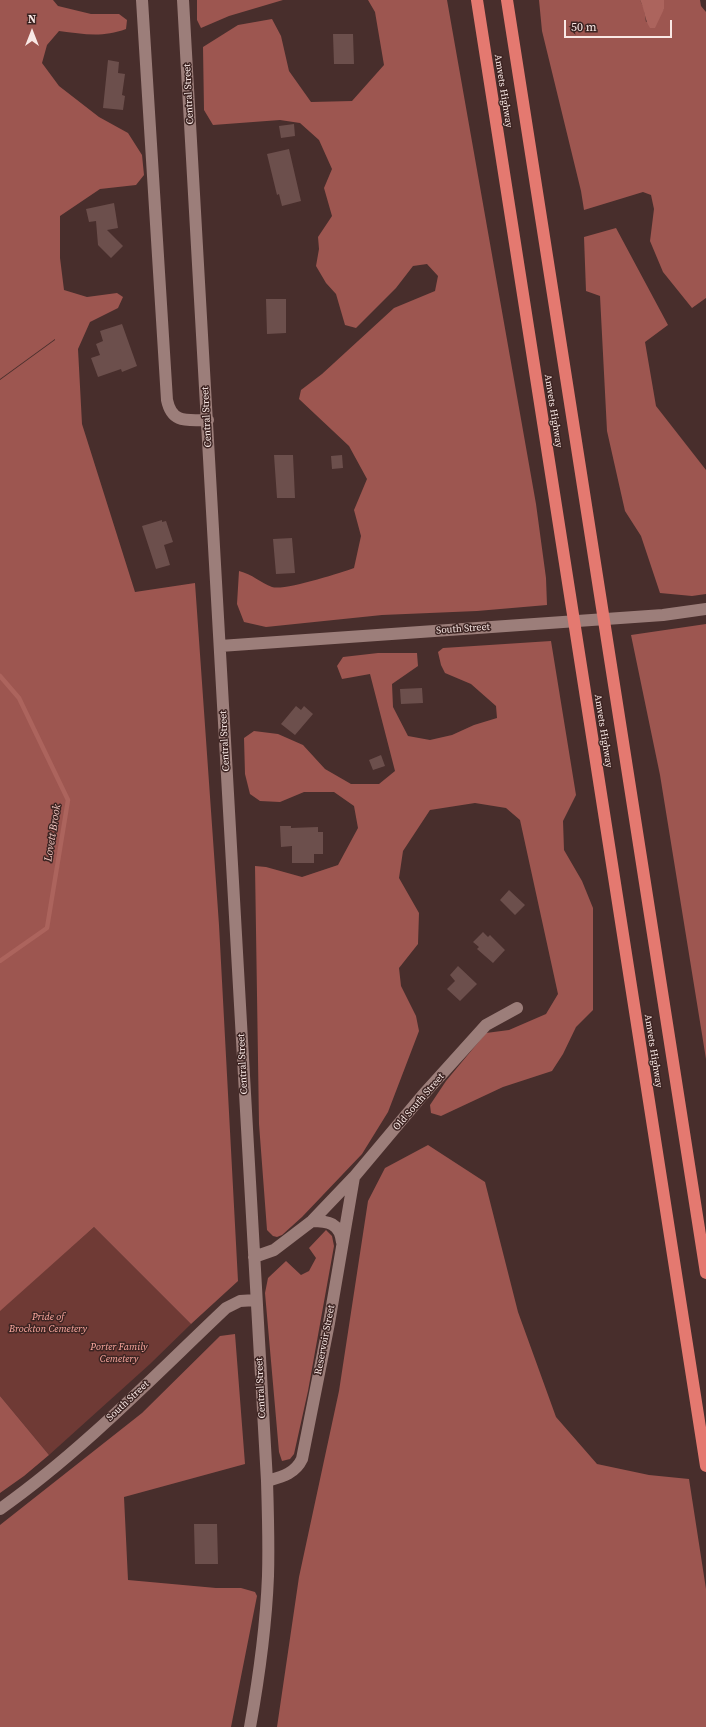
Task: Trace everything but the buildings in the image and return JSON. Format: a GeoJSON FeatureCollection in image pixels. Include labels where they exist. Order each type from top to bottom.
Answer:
{"type":"FeatureCollection","features":[{"type":"Feature","properties":{"kind":"highway","name":"Amvets Highway"},"geometry":{"type":"LineString","coordinates":[[477,0],[706,1466]]}},
{"type":"Feature","properties":{"kind":"highway","name":"Amvets Highway"},"geometry":{"type":"LineString","coordinates":[[507,0],[706,1272]]}},
{"type":"Feature","properties":{"kind":"street"},"geometry":{"type":"LineString","coordinates":[[142,0],[166,400],[168,408],[176,418],[208,420]]}},
{"type":"Feature","properties":{"kind":"street","name":"Central Street"},"geometry":{"type":"LineString","coordinates":[[184,0],[267,1481],[267,1597],[263,1643],[250,1727]]}},
{"type":"Feature","properties":{"kind":"street","name":"South Street"},"geometry":{"type":"LineString","coordinates":[[220,646],[663,615],[706,609]]}},
{"type":"Feature","properties":{"kind":"street","name":"Old South Street"},"geometry":{"type":"LineString","coordinates":[[312,1221],[354,1177],[422,1096],[486,1025],[517,1008]]}},
{"type":"Feature","properties":{"kind":"street","name":"Reservoir Street"},"geometry":{"type":"LineString","coordinates":[[267,1481],[293,1471],[302,1459],[329,1324],[354,1177]]}},
{"type":"Feature","properties":{"kind":"street"},"geometry":{"type":"LineString","coordinates":[[254,1257],[274,1250],[312,1221],[324,1221],[333,1224],[341,1235],[342,1246]]}},
{"type":"Feature","properties":{"kind":"street","name":"South Street"},"geometry":{"type":"LineString","coordinates":[[0,1509],[67,1457],[226,1308],[240,1301],[256,1300]]}},
{"type":"Feature","properties":{"kind":"green space","name":"Pride of Brockton Cemetery"},"geometry":{"type":"Polygon","coordinates":[[[94,1227],[191,1324],[150,1364],[49,1455],[0,1396],[0,1310],[94,1227]]]}},
{"type":"Feature","properties":{"kind":"shaded area"},"geometry":{"type":"Polygon","coordinates":[[[0,0],[53,0],[58,6],[91,14],[119,14],[127,20],[126,29],[109,34],[59,31],[47,45],[42,63],[59,86],[99,117],[128,133],[142,155],[144,175],[136,185],[100,189],[60,216],[60,258],[64,290],[87,297],[117,293],[123,297],[118,308],[90,322],[78,349],[82,424],[135,592],[195,583],[219,925],[238,1281],[191,1324],[94,1227],[0,1311],[0,380],[55,339],[0,379],[0,0]]]}},
{"type":"Feature","properties":{"kind":"shaded area"},"geometry":{"type":"Polygon","coordinates":[[[197,0],[283,0],[229,16],[201,28],[197,20],[197,0]]]}},
{"type":"Feature","properties":{"kind":"shaded area"},"geometry":{"type":"Polygon","coordinates":[[[368,0],[447,0],[536,504],[546,578],[547,605],[477,611],[382,615],[266,627],[244,622],[237,604],[239,571],[248,574],[272,587],[278,588],[325,577],[354,568],[361,536],[354,510],[367,479],[349,446],[299,399],[301,390],[322,374],[394,308],[435,291],[438,276],[427,264],[413,266],[396,288],[356,328],[345,325],[336,294],[326,283],[316,266],[319,249],[318,237],[332,216],[324,188],[332,169],[319,140],[300,123],[280,120],[213,125],[204,110],[203,47],[238,25],[272,19],[281,36],[289,71],[311,102],[352,101],[384,65],[375,12],[368,0]]]}},
{"type":"Feature","properties":{"kind":"shaded area"},"geometry":{"type":"Polygon","coordinates":[[[539,0],[640,0],[644,8],[646,22],[664,9],[664,0],[700,0],[701,6],[706,12],[706,298],[692,308],[663,272],[650,241],[654,209],[651,195],[643,192],[584,210],[581,191],[542,31],[539,0]]]}},
{"type":"Feature","properties":{"kind":"shaded area"},"geometry":{"type":"Polygon","coordinates":[[[640,0],[664,0],[664,9],[655,28],[650,28],[648,25],[640,0]]]}},
{"type":"Feature","properties":{"kind":"shaded area"},"geometry":{"type":"Polygon","coordinates":[[[616,228],[668,325],[645,342],[656,406],[706,470],[706,594],[692,596],[660,593],[641,536],[625,511],[607,431],[600,296],[586,291],[584,237],[616,228]]]}},
{"type":"Feature","properties":{"kind":"shaded area"},"geometry":{"type":"Polygon","coordinates":[[[706,624],[706,1059],[660,775],[631,635],[706,624]]]}},
{"type":"Feature","properties":{"kind":"shaded area"},"geometry":{"type":"Polygon","coordinates":[[[551,641],[576,795],[563,821],[564,850],[582,881],[593,908],[593,1010],[576,1027],[563,1054],[552,1071],[503,1087],[441,1116],[431,1113],[430,1105],[446,1081],[486,1033],[509,1030],[546,1014],[558,994],[520,820],[506,808],[475,803],[430,810],[403,851],[399,878],[419,913],[418,944],[399,968],[401,986],[416,1016],[419,1031],[388,1112],[362,1154],[302,1217],[282,1235],[277,1237],[273,1236],[267,1230],[259,1124],[255,866],[266,867],[302,877],[338,865],[358,828],[354,806],[334,792],[304,792],[280,802],[260,801],[250,794],[245,774],[244,738],[254,731],[278,734],[303,745],[325,769],[351,784],[379,784],[395,771],[370,674],[342,679],[337,666],[343,657],[378,653],[417,653],[418,666],[392,684],[393,707],[408,736],[430,740],[452,735],[474,725],[497,718],[496,706],[471,684],[445,673],[441,665],[438,652],[443,648],[551,641]]]}},
{"type":"Feature","properties":{"kind":"shaded area"},"geometry":{"type":"Polygon","coordinates":[[[428,1145],[485,1182],[518,1312],[556,1417],[597,1464],[649,1475],[689,1479],[706,1589],[706,1727],[277,1727],[299,1577],[339,1391],[368,1201],[385,1168],[428,1145]]]}},
{"type":"Feature","properties":{"kind":"shaded area"},"geometry":{"type":"Polygon","coordinates":[[[326,1230],[332,1236],[334,1246],[308,1391],[294,1454],[290,1459],[282,1461],[279,1452],[265,1293],[268,1278],[286,1261],[301,1275],[309,1271],[316,1258],[309,1248],[326,1230]]]}},
{"type":"Feature","properties":{"kind":"shaded area"},"geometry":{"type":"Polygon","coordinates":[[[235,1334],[245,1464],[124,1497],[128,1580],[216,1588],[241,1588],[255,1592],[257,1596],[231,1727],[0,1727],[0,1525],[142,1413],[220,1336],[235,1334]]]}},
{"type":"Feature","properties":{"kind":"shaded area"},"geometry":{"type":"Polygon","coordinates":[[[0,1396],[49,1455],[24,1476],[0,1493],[0,1396]]]}},
{"type":"Feature","properties":{"kind":"waterway","name":"Lovett Brook"},"geometry":{"type":"LineString","coordinates":[[0,676],[19,698],[68,800],[47,928],[0,961]]}},
{"type":"Feature","properties":{"kind":"park label","name":"Porter Family Cemetery"},"geometry":{"type":"Point","coordinates":[119,1352]}}]}
